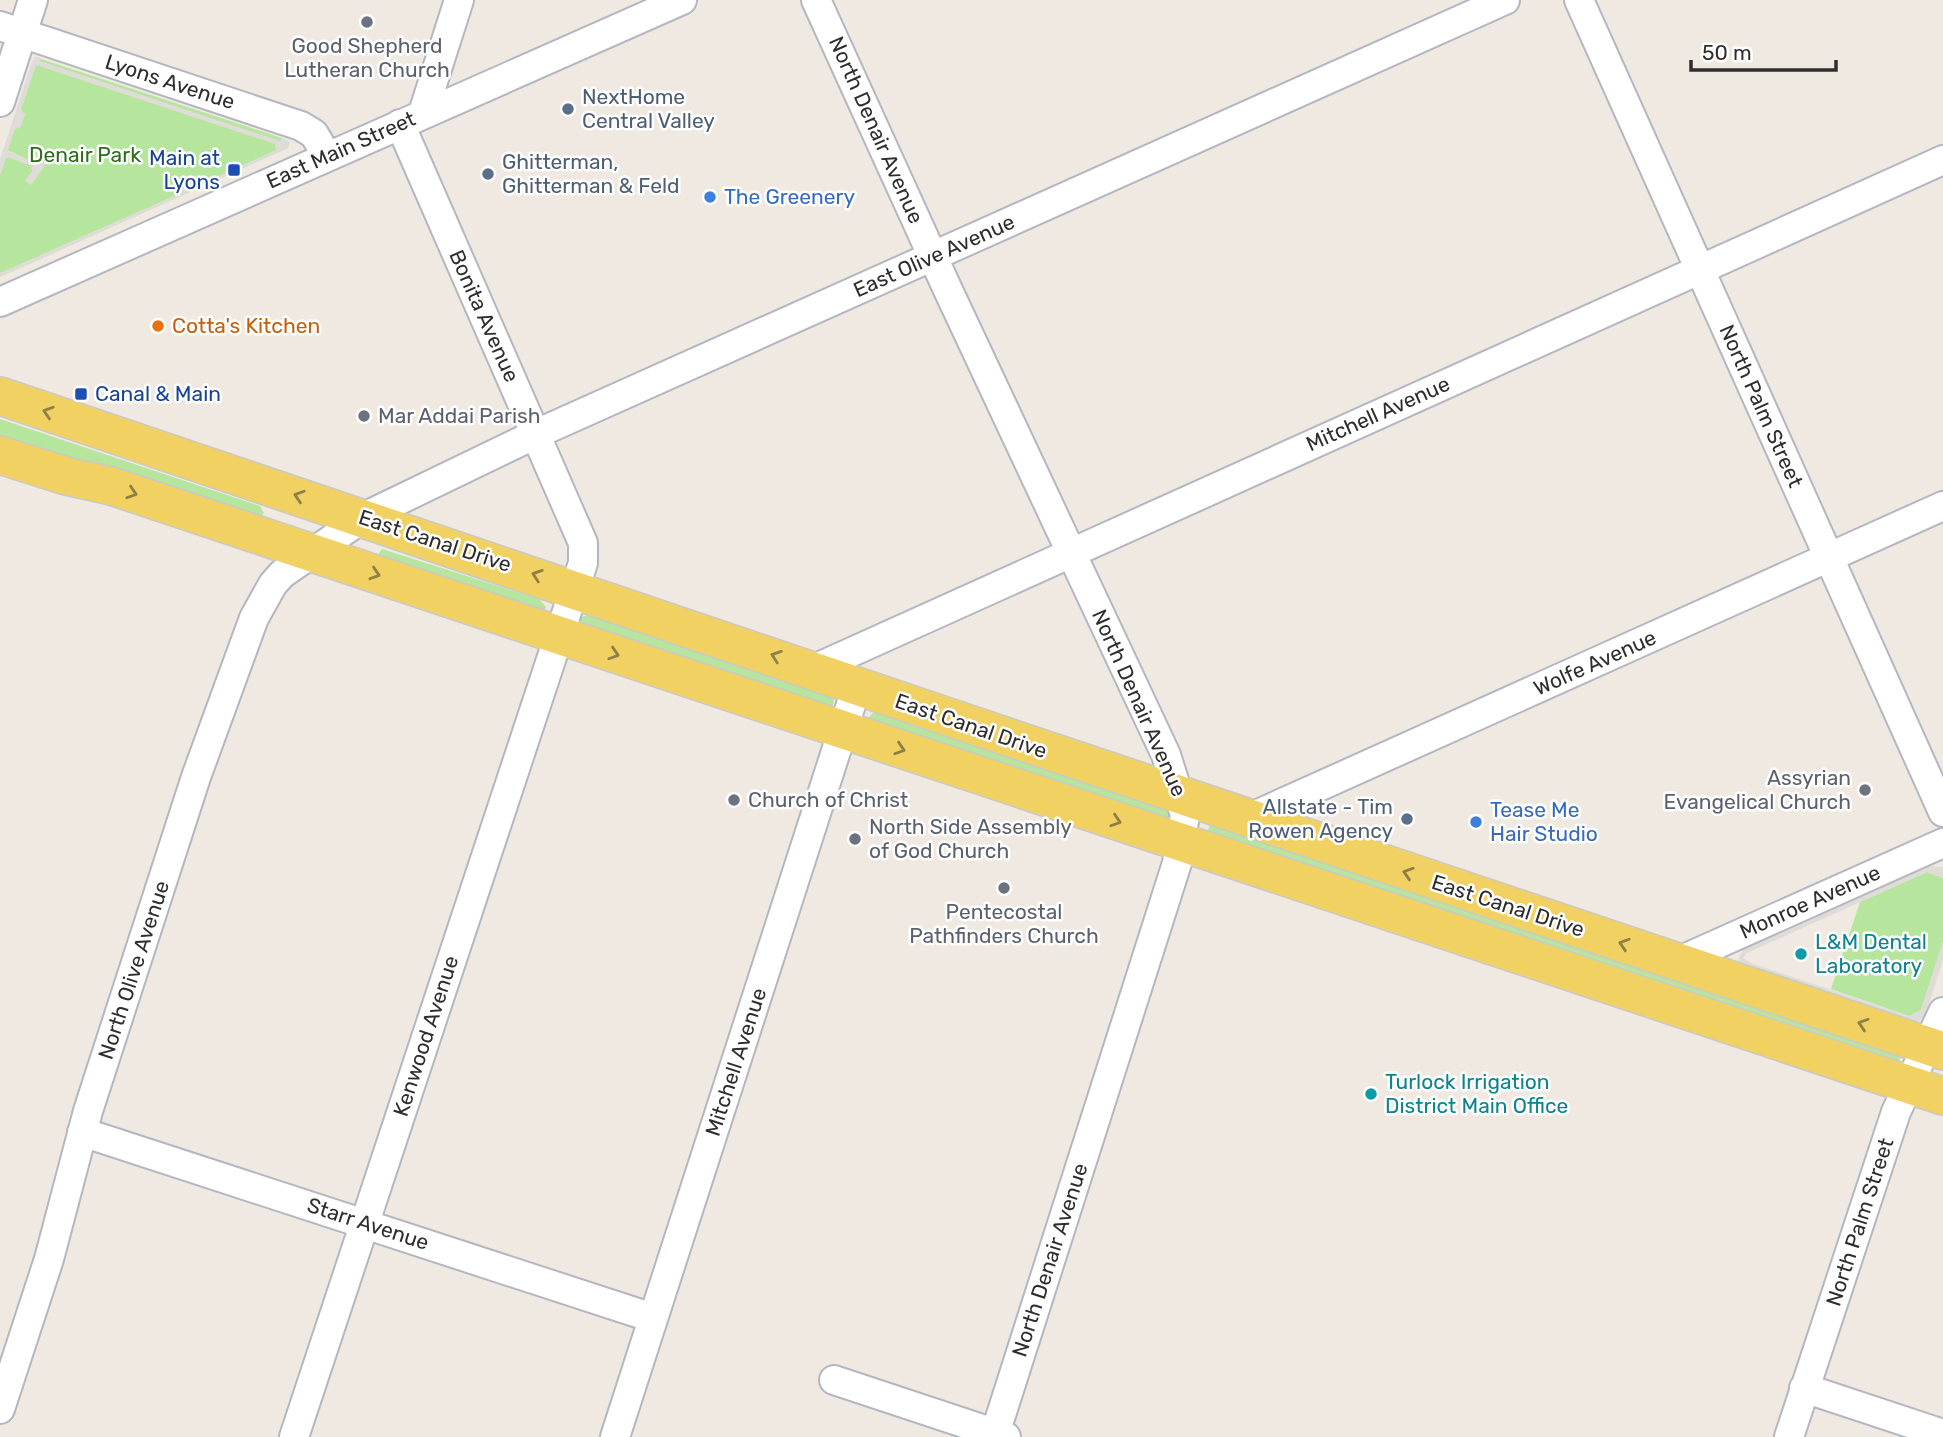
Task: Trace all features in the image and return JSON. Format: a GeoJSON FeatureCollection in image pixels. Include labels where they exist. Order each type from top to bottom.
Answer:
{"type":"FeatureCollection","features":[{"type":"Feature","properties":{"kind":"main road","name":"East Canal Drive"},"geometry":{"type":"LineString","coordinates":[[0,396],[814,669],[1182,799],[1936,1048]]}},
{"type":"Feature","properties":{"kind":"main road","name":"East Canal Drive"},"geometry":{"type":"LineString","coordinates":[[0,454],[66,476],[111,486],[1943,1096]]}},
{"type":"Feature","properties":{"kind":"street"},"geometry":{"type":"LineString","coordinates":[[0,102],[11,30],[33,0]]}},
{"type":"Feature","properties":{"kind":"street"},"geometry":{"type":"LineString","coordinates":[[411,119],[459,0]]}},
{"type":"Feature","properties":{"kind":"street","name":"East Main Street"},"geometry":{"type":"LineString","coordinates":[[0,302],[682,0]]}},
{"type":"Feature","properties":{"kind":"street","name":"North Denair Avenue"},"geometry":{"type":"LineString","coordinates":[[816,0],[1169,762],[1182,799],[1185,829],[1183,843],[998,1436]]}},
{"type":"Feature","properties":{"kind":"street","name":"East Olive Avenue"},"geometry":{"type":"LineString","coordinates":[[364,517],[536,434],[1505,0]]}},
{"type":"Feature","properties":{"kind":"street","name":"North Palm Street"},"geometry":{"type":"LineString","coordinates":[[1579,0],[1943,811]]}},
{"type":"Feature","properties":{"kind":"street","name":"Lyons Avenue"},"geometry":{"type":"LineString","coordinates":[[11,30],[302,126],[314,134],[327,156]]}},
{"type":"Feature","properties":{"kind":"street","name":"Bonita Avenue"},"geometry":{"type":"LineString","coordinates":[[411,119],[536,434],[583,544],[583,564],[575,588]]}},
{"type":"Feature","properties":{"kind":"street","name":"Mitchell Avenue"},"geometry":{"type":"LineString","coordinates":[[814,669],[1943,160]]}},
{"type":"Feature","properties":{"kind":"street","name":"Wolfe Avenue"},"geometry":{"type":"LineString","coordinates":[[1247,819],[1943,506]]}},
{"type":"Feature","properties":{"kind":"street","name":"North Olive Avenue"},"geometry":{"type":"LineString","coordinates":[[0,1409],[49,1259],[82,1132],[197,777],[242,649],[273,584],[310,552],[364,517]]}},
{"type":"Feature","properties":{"kind":"street","name":"Kenwood Avenue"},"geometry":{"type":"LineString","coordinates":[[294,1437],[575,588]]}},
{"type":"Feature","properties":{"kind":"street","name":"Mitchell Avenue"},"geometry":{"type":"LineString","coordinates":[[615,1437],[857,686]]}},
{"type":"Feature","properties":{"kind":"street","name":"Monroe Avenue"},"geometry":{"type":"LineString","coordinates":[[1677,962],[1943,843]]}},
{"type":"Feature","properties":{"kind":"street","name":"North Palm Street"},"geometry":{"type":"LineString","coordinates":[[1789,1437],[1896,1112],[1909,1085],[1936,1048],[1943,1012]]}},
{"type":"Feature","properties":{"kind":"street","name":"Starr Avenue"},"geometry":{"type":"LineString","coordinates":[[82,1132],[653,1318]]}},
{"type":"Feature","properties":{"kind":"street"},"geometry":{"type":"LineString","coordinates":[[834,1380],[998,1436]]}},
{"type":"Feature","properties":{"kind":"street"},"geometry":{"type":"LineString","coordinates":[[1804,1388],[1943,1434]]}},
{"type":"Feature","properties":{"kind":"green space","name":"Denair Park"},"geometry":{"type":"Polygon","coordinates":[[[35,57],[282,138],[289,142],[288,148],[0,277],[0,160],[35,57]]]}},
{"type":"Feature","properties":{"kind":"green space"},"geometry":{"type":"Polygon","coordinates":[[[0,419],[260,506],[264,513],[260,517],[0,438],[0,419]]]}},
{"type":"Feature","properties":{"kind":"green space"},"geometry":{"type":"Polygon","coordinates":[[[382,549],[539,599],[546,607],[544,612],[377,556],[382,549]]]}},
{"type":"Feature","properties":{"kind":"green space"},"geometry":{"type":"Polygon","coordinates":[[[589,615],[828,694],[834,700],[832,709],[578,623],[581,617],[589,615]]]}},
{"type":"Feature","properties":{"kind":"green space"},"geometry":{"type":"Polygon","coordinates":[[[875,711],[1170,808],[1172,821],[867,719],[875,711]]]}},
{"type":"Feature","properties":{"kind":"green space"},"geometry":{"type":"Polygon","coordinates":[[[1210,825],[1901,1054],[1899,1062],[1206,834],[1210,825]]]}},
{"type":"Feature","properties":{"kind":"green space"},"geometry":{"type":"Polygon","coordinates":[[[1927,872],[1943,878],[1943,942],[1921,1010],[1909,1016],[1831,989],[1860,902],[1927,872]]]}},
{"type":"Feature","properties":{"kind":"shaded area"},"geometry":{"type":"Polygon","coordinates":[[[37,57],[40,61],[280,141],[282,138],[289,142],[288,148],[0,277],[0,273],[176,195],[177,190],[191,183],[196,186],[276,150],[275,144],[36,65],[21,110],[25,114],[21,127],[15,129],[8,150],[33,162],[39,161],[48,148],[61,158],[58,162],[51,157],[31,185],[25,181],[32,171],[31,166],[10,158],[6,158],[0,176],[0,160],[32,61],[37,57]]]}},
{"type":"Feature","properties":{"kind":"shaded area"},"geometry":{"type":"Polygon","coordinates":[[[1929,866],[1943,867],[1943,878],[1927,872],[1747,953],[1743,958],[1909,1016],[1921,1010],[1943,942],[1943,960],[1926,1014],[1918,1022],[1743,965],[1738,960],[1743,949],[1929,866]]]}},
{"type":"Feature","properties":{"kind":"place","name":"Good Shepherd Lutheran Church"},"geometry":{"type":"Point","coordinates":[367,22]}},
{"type":"Feature","properties":{"kind":"place","name":"NextHome Central Valley"},"geometry":{"type":"Point","coordinates":[568,109]}},
{"type":"Feature","properties":{"kind":"place","name":"Main at Lyons"},"geometry":{"type":"Point","coordinates":[234,170]}},
{"type":"Feature","properties":{"kind":"place","name":"Ghitterman, Ghitterman & Feld"},"geometry":{"type":"Point","coordinates":[488,174]}},
{"type":"Feature","properties":{"kind":"place","name":"The Greenery"},"geometry":{"type":"Point","coordinates":[710,197]}},
{"type":"Feature","properties":{"kind":"place","name":"Cotta's Kitchen"},"geometry":{"type":"Point","coordinates":[158,326]}},
{"type":"Feature","properties":{"kind":"place","name":"Canal & Main"},"geometry":{"type":"Point","coordinates":[81,394]}},
{"type":"Feature","properties":{"kind":"place","name":"Mar Addai Parish"},"geometry":{"type":"Point","coordinates":[364,416]}},
{"type":"Feature","properties":{"kind":"place","name":"Assyrian Evangelical Church"},"geometry":{"type":"Point","coordinates":[1865,790]}},
{"type":"Feature","properties":{"kind":"place","name":"Church of Christ"},"geometry":{"type":"Point","coordinates":[734,800]}},
{"type":"Feature","properties":{"kind":"place","name":"Allstate - Tim Rowen Agency"},"geometry":{"type":"Point","coordinates":[1407,819]}},
{"type":"Feature","properties":{"kind":"place","name":"Tease Me Hair Studio"},"geometry":{"type":"Point","coordinates":[1476,822]}},
{"type":"Feature","properties":{"kind":"place","name":"North Side Assembly of God Church"},"geometry":{"type":"Point","coordinates":[855,839]}},
{"type":"Feature","properties":{"kind":"place","name":"Pentecostal Pathfinders Church"},"geometry":{"type":"Point","coordinates":[1004,888]}},
{"type":"Feature","properties":{"kind":"place","name":"L&M Dental Laboratory"},"geometry":{"type":"Point","coordinates":[1801,954]}},
{"type":"Feature","properties":{"kind":"place","name":"Turlock Irrigation District Main Office"},"geometry":{"type":"Point","coordinates":[1371,1094]}}]}
